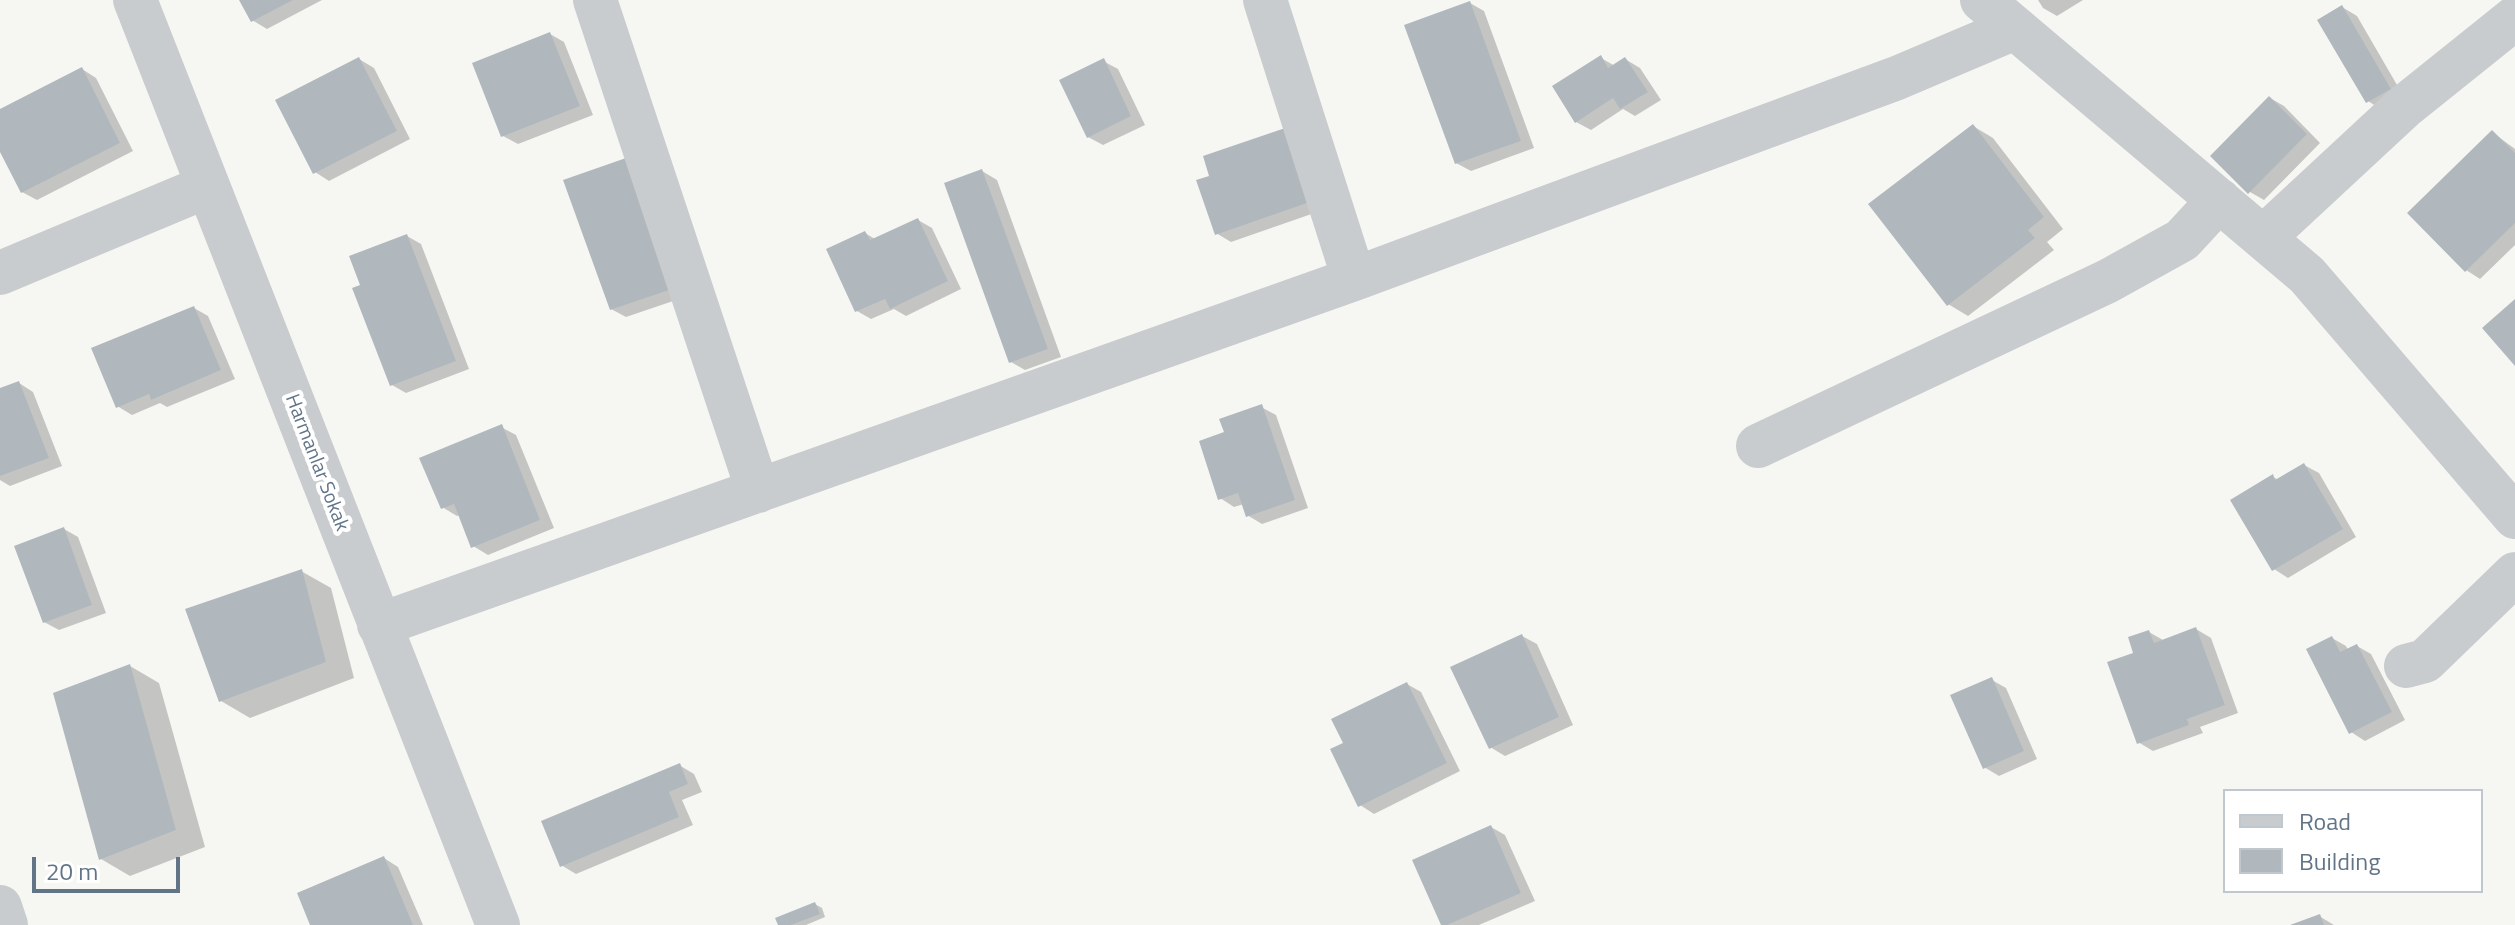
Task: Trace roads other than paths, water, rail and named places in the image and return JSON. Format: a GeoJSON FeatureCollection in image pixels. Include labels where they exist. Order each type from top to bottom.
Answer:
{"type":"FeatureCollection","features":[{"type":"Feature","properties":{"kind":"street","name":"Harmanlar Sokak"},"geometry":{"type":"LineString","coordinates":[[135,0],[498,925]]}},
{"type":"Feature","properties":{"kind":"street"},"geometry":{"type":"LineString","coordinates":[[1265,0],[1354,279]]}},
{"type":"Feature","properties":{"kind":"street"},"geometry":{"type":"LineString","coordinates":[[1982,0],[2265,236],[2307,275],[2515,517]]}},
{"type":"Feature","properties":{"kind":"street"},"geometry":{"type":"LineString","coordinates":[[609,4],[758,491]]}},
{"type":"Feature","properties":{"kind":"street"},"geometry":{"type":"LineString","coordinates":[[2265,236],[2404,107],[2515,18]]}},
{"type":"Feature","properties":{"kind":"street"},"geometry":{"type":"LineString","coordinates":[[379,625],[1354,279],[1897,78],[2015,28]]}},
{"type":"Feature","properties":{"kind":"street"},"geometry":{"type":"LineString","coordinates":[[0,273],[208,186]]}},
{"type":"Feature","properties":{"kind":"street"},"geometry":{"type":"LineString","coordinates":[[1758,446],[2108,281],[2182,240],[2219,200]]}},
{"type":"Feature","properties":{"kind":"street"},"geometry":{"type":"LineString","coordinates":[[2406,666],[2425,661],[2515,574]]}},
{"type":"Feature","properties":{"kind":"street"},"geometry":{"type":"LineString","coordinates":[[0,907],[6,925]]}}]}
